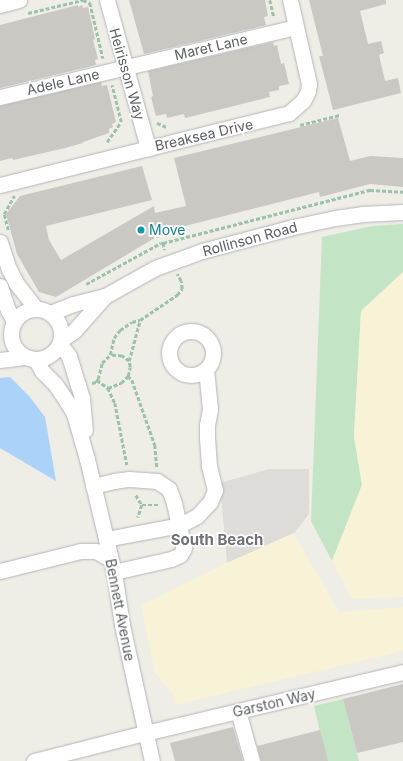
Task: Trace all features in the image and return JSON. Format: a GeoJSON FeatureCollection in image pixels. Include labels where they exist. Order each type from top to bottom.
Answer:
{"type":"FeatureCollection","features":[{"type":"Feature","properties":{"kind":"street","name":"Heirisson Way"},"geometry":{"type":"LineString","coordinates":[[107,0],[127,67],[148,148]]}},
{"type":"Feature","properties":{"kind":"street","name":"Breaksea Drive"},"geometry":{"type":"LineString","coordinates":[[0,185],[281,116],[296,108],[303,101],[308,91],[309,84],[290,0]]}},
{"type":"Feature","properties":{"kind":"street"},"geometry":{"type":"LineString","coordinates":[[0,5],[21,7]]}},
{"type":"Feature","properties":{"kind":"street","name":"Maret Lane"},"geometry":{"type":"LineString","coordinates":[[127,67],[296,27]]}},
{"type":"Feature","properties":{"kind":"street","name":"Adele Lane"},"geometry":{"type":"LineString","coordinates":[[0,96],[127,67]]}},
{"type":"Feature","properties":{"kind":"street","name":"Rollinson Road"},"geometry":{"type":"LineString","coordinates":[[50,313],[74,304],[105,296],[155,268],[180,258],[235,242],[335,218],[362,214],[403,212]]}},
{"type":"Feature","properties":{"kind":"street"},"geometry":{"type":"LineString","coordinates":[[5,239],[13,276],[36,309]]}},
{"type":"Feature","properties":{"kind":"street"},"geometry":{"type":"LineString","coordinates":[[0,286],[8,310],[8,329],[13,345],[30,358]]}},
{"type":"Feature","properties":{"kind":"street","name":"Rollinson Road"},"geometry":{"type":"LineString","coordinates":[[61,341],[74,331],[105,296]]}},
{"type":"Feature","properties":{"kind":"street"},"geometry":{"type":"LineString","coordinates":[[0,360],[51,356],[61,341],[60,324],[50,313],[36,309],[27,310],[8,329]]}},
{"type":"Feature","properties":{"kind":"street","name":"Bennett Avenue"},"geometry":{"type":"LineString","coordinates":[[61,341],[69,356],[78,385],[84,420],[87,459]]}},
{"type":"Feature","properties":{"kind":"street","name":"Bennett Avenue"},"geometry":{"type":"LineString","coordinates":[[30,358],[55,384],[74,414],[87,459],[112,565],[122,625],[152,761]]}},
{"type":"Feature","properties":{"kind":"street"},"geometry":{"type":"LineString","coordinates":[[106,539],[139,534],[180,525],[197,516],[210,502],[215,490],[210,466],[207,439],[207,425],[210,409],[206,369]]}},
{"type":"Feature","properties":{"kind":"street"},"geometry":{"type":"LineString","coordinates":[[0,571],[80,551],[96,551],[112,565],[171,559],[180,555],[184,548],[180,525],[169,489],[157,481],[129,479],[93,486]]}},
{"type":"Feature","properties":{"kind":"street","name":"Garston Way"},"geometry":{"type":"LineString","coordinates":[[34,761],[403,672]]}},
{"type":"Feature","properties":{"kind":"street"},"geometry":{"type":"LineString","coordinates":[[238,711],[252,761]]}},
{"type":"Feature","properties":{"kind":"path"},"geometry":{"type":"LineString","coordinates":[[21,7],[83,0],[90,3],[104,62]]}},
{"type":"Feature","properties":{"kind":"path"},"geometry":{"type":"LineString","coordinates":[[270,0],[275,21]]}},
{"type":"Feature","properties":{"kind":"path"},"geometry":{"type":"LineString","coordinates":[[101,144],[108,142],[121,122],[112,84],[108,80]]}},
{"type":"Feature","properties":{"kind":"path"},"geometry":{"type":"LineString","coordinates":[[155,122],[165,127],[172,126]]}},
{"type":"Feature","properties":{"kind":"path"},"geometry":{"type":"LineString","coordinates":[[5,239],[4,214],[15,195]]}},
{"type":"Feature","properties":{"kind":"path"},"geometry":{"type":"LineString","coordinates":[[84,285],[161,243],[163,243],[166,252]]}},
{"type":"Feature","properties":{"kind":"path"},"geometry":{"type":"LineString","coordinates":[[78,385],[96,382],[102,363],[110,355],[114,338],[117,334],[132,322],[140,320],[177,295],[182,289],[181,281],[176,272]]}},
{"type":"Feature","properties":{"kind":"path"},"geometry":{"type":"LineString","coordinates":[[108,388],[121,383],[128,376],[130,368],[129,361],[140,320]]}},
{"type":"Feature","properties":{"kind":"path"},"geometry":{"type":"LineString","coordinates":[[110,355],[122,356],[129,361]]}},
{"type":"Feature","properties":{"kind":"path"},"geometry":{"type":"LineString","coordinates":[[128,376],[132,380],[155,445],[157,467],[152,481]]}},
{"type":"Feature","properties":{"kind":"path"},"geometry":{"type":"LineString","coordinates":[[97,380],[108,388],[115,403],[128,472]]}},
{"type":"Feature","properties":{"kind":"path"},"geometry":{"type":"LineString","coordinates":[[134,491],[142,505],[137,522],[139,534]]}},
{"type":"Feature","properties":{"kind":"shaded area"},"geometry":{"type":"Polygon","coordinates":[[[269,469],[309,469],[309,514],[294,533],[227,563],[220,483],[269,469]]]}},
{"type":"Feature","properties":{"kind":"green space"},"geometry":{"type":"Polygon","coordinates":[[[403,224],[403,272],[361,311],[354,436],[362,485],[332,561],[311,521],[322,237],[372,226],[403,224]]]}},
{"type":"Feature","properties":{"kind":"green space"},"geometry":{"type":"Polygon","coordinates":[[[343,699],[359,761],[327,761],[314,706],[343,699]]]}},
{"type":"Feature","properties":{"kind":"sand"},"geometry":{"type":"Polygon","coordinates":[[[403,272],[403,597],[352,599],[332,561],[362,485],[354,436],[361,311],[403,272]]]}},
{"type":"Feature","properties":{"kind":"sand"},"geometry":{"type":"Polygon","coordinates":[[[294,533],[339,612],[403,607],[403,651],[175,705],[173,694],[155,673],[141,605],[227,563],[294,533]]]}},
{"type":"Feature","properties":{"kind":"water"},"geometry":{"type":"Polygon","coordinates":[[[10,377],[29,396],[45,417],[56,481],[0,448],[0,378],[10,377]]]}},
{"type":"Feature","properties":{"kind":"building"},"geometry":{"type":"Polygon","coordinates":[[[129,0],[265,0],[268,16],[264,17],[266,25],[144,54],[129,0]]]}},
{"type":"Feature","properties":{"kind":"building"},"geometry":{"type":"Polygon","coordinates":[[[309,0],[386,0],[386,4],[360,11],[368,44],[381,41],[384,53],[379,55],[385,81],[398,78],[401,93],[333,110],[319,56],[323,56],[309,0]]]}},
{"type":"Feature","properties":{"kind":"building"},"geometry":{"type":"Polygon","coordinates":[[[78,5],[78,7],[82,5],[83,8],[88,7],[95,39],[93,40],[98,59],[95,60],[96,65],[0,88],[0,25],[78,5]]]}},
{"type":"Feature","properties":{"kind":"building"},"geometry":{"type":"Polygon","coordinates":[[[273,42],[274,46],[277,45],[281,64],[284,63],[289,84],[279,86],[279,90],[269,92],[270,97],[185,118],[184,114],[167,118],[166,114],[156,116],[151,97],[153,96],[148,71],[273,42]]]}},
{"type":"Feature","properties":{"kind":"building"},"geometry":{"type":"Polygon","coordinates":[[[101,82],[102,86],[107,85],[116,122],[112,124],[113,127],[109,129],[109,133],[65,148],[13,160],[12,158],[0,161],[0,106],[101,82]]]}},
{"type":"Feature","properties":{"kind":"building"},"geometry":{"type":"Polygon","coordinates":[[[338,118],[350,161],[370,156],[403,158],[403,187],[370,184],[320,197],[319,192],[169,230],[170,234],[153,239],[56,297],[39,292],[17,254],[6,214],[20,196],[142,166],[152,200],[46,226],[49,240],[61,260],[154,206],[155,213],[186,206],[174,158],[338,118]]]}},
{"type":"Feature","properties":{"kind":"building"},"geometry":{"type":"Polygon","coordinates":[[[403,684],[403,742],[357,753],[343,699],[403,684]]]}},
{"type":"Feature","properties":{"kind":"building"},"geometry":{"type":"Polygon","coordinates":[[[233,727],[243,761],[175,761],[170,743],[233,727]]]}},
{"type":"Feature","properties":{"kind":"building"},"geometry":{"type":"Polygon","coordinates":[[[320,730],[328,761],[261,761],[257,746],[320,730]]]}},
{"type":"Feature","properties":{"kind":"place","name":"Move"},"geometry":{"type":"Point","coordinates":[141,230]}},
{"type":"Feature","properties":{"kind":"district","name":"South Beach"},"geometry":{"type":"Point","coordinates":[217,540]}}]}
